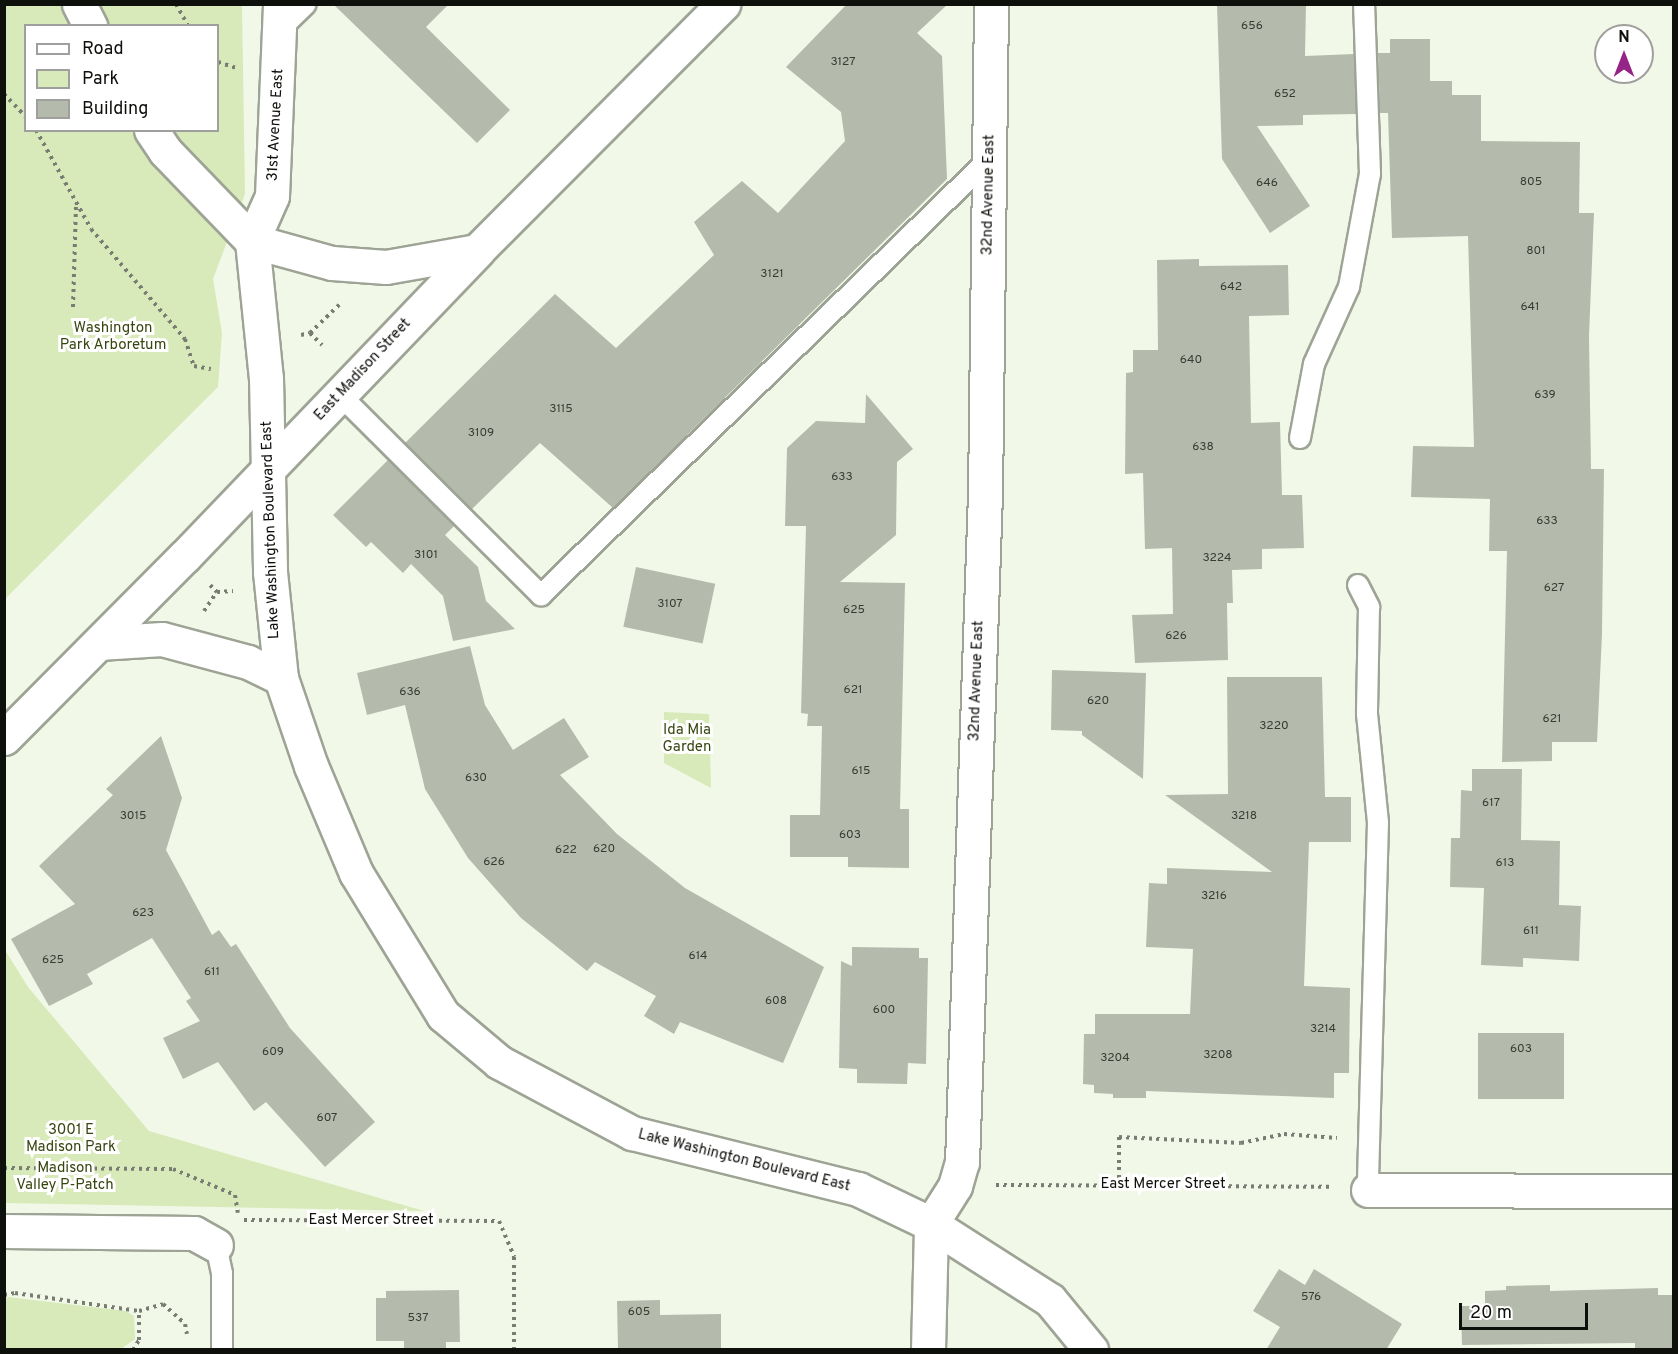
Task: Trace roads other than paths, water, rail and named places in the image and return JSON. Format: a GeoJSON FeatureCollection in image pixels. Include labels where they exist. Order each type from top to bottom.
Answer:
{"type":"FeatureCollection","features":[{"type":"Feature","properties":{"kind":"main road"},"geometry":{"type":"LineString","coordinates":[[79,4],[89,24]]}},
{"type":"Feature","properties":{"kind":"main road","name":"East Madison Street"},"geometry":{"type":"LineString","coordinates":[[4,738],[340,395],[477,251],[723,4]]}},
{"type":"Feature","properties":{"kind":"main road","name":"32nd Avenue East"},"geometry":{"type":"LineString","coordinates":[[931,1224],[955,1186],[962,1162],[985,495],[991,4]]}},
{"type":"Feature","properties":{"kind":"main road","name":"31st Avenue East"},"geometry":{"type":"LineString","coordinates":[[252,240],[273,196],[280,17]]}},
{"type":"Feature","properties":{"kind":"main road"},"geometry":{"type":"LineString","coordinates":[[151,132],[165,151],[252,240],[332,263],[386,267],[477,251]]}},
{"type":"Feature","properties":{"kind":"main road","name":"Lake Washington Boulevard East"},"geometry":{"type":"LineString","coordinates":[[252,240],[266,378],[270,572],[281,678],[311,766],[356,873],[443,1015],[499,1062],[632,1133],[858,1189],[931,1224],[1050,1300],[1091,1350]]}},
{"type":"Feature","properties":{"kind":"main road"},"geometry":{"type":"LineString","coordinates":[[99,643],[162,639],[248,662],[281,678]]}},
{"type":"Feature","properties":{"kind":"main road"},"geometry":{"type":"LineString","coordinates":[[1353,1188],[1674,1191]]}},
{"type":"Feature","properties":{"kind":"main road"},"geometry":{"type":"LineString","coordinates":[[928,1350],[931,1224]]}},
{"type":"Feature","properties":{"kind":"main road"},"geometry":{"type":"LineString","coordinates":[[4,1231],[194,1233],[216,1245]]}},
{"type":"Feature","properties":{"kind":"lane"},"geometry":{"type":"LineString","coordinates":[[280,17],[306,4]]}},
{"type":"Feature","properties":{"kind":"lane"},"geometry":{"type":"LineString","coordinates":[[1300,438],[1314,364],[1349,287],[1370,174],[1364,4]]}},
{"type":"Feature","properties":{"kind":"lane"},"geometry":{"type":"LineString","coordinates":[[340,395],[541,595],[990,158]]}},
{"type":"Feature","properties":{"kind":"lane"},"geometry":{"type":"LineString","coordinates":[[1353,1188],[1378,822],[1367,714],[1369,607],[1358,585]]}},
{"type":"Feature","properties":{"kind":"lane"},"geometry":{"type":"LineString","coordinates":[[216,1245],[222,1273],[222,1350]]}},
{"type":"Feature","properties":{"kind":"park label","name":"Washington Park Arboretum"},"geometry":{"type":"Point","coordinates":[113,336]}},
{"type":"Feature","properties":{"kind":"park label","name":"Ida Mia Garden"},"geometry":{"type":"Point","coordinates":[687,738]}},
{"type":"Feature","properties":{"kind":"park label","name":"3001 E Madison Park"},"geometry":{"type":"Point","coordinates":[71,1138]}},
{"type":"Feature","properties":{"kind":"park label","name":"Madison Valley P-Patch"},"geometry":{"type":"Point","coordinates":[65,1176]}}]}
